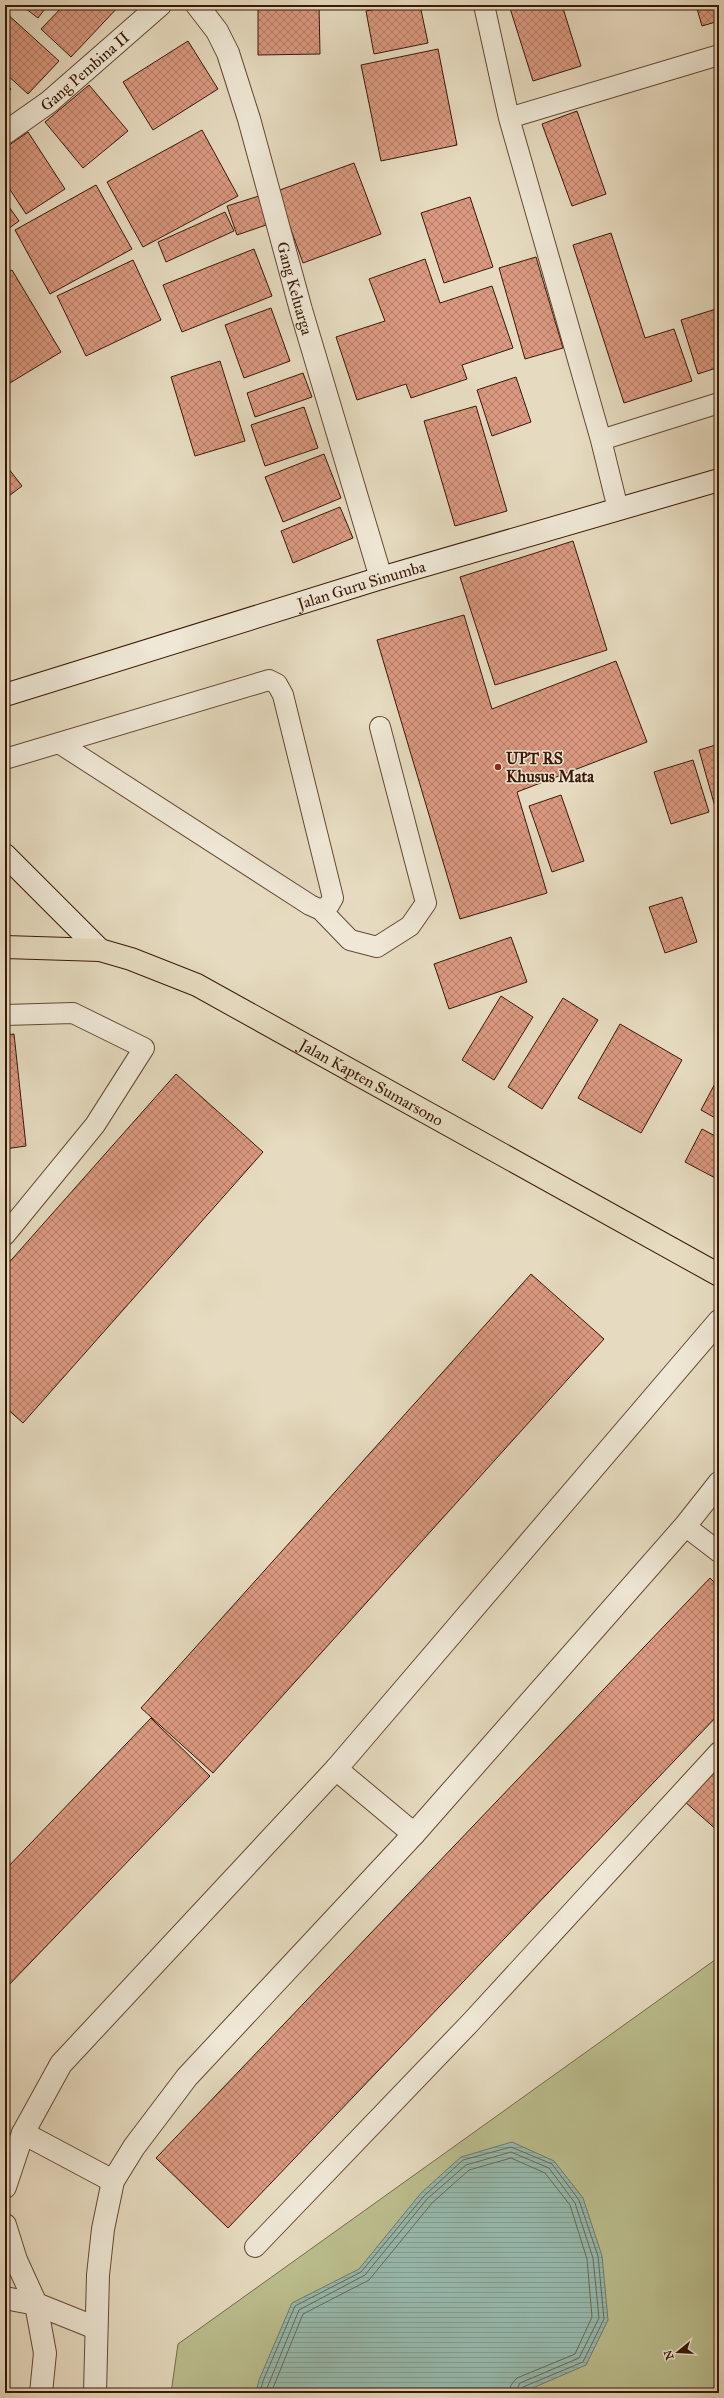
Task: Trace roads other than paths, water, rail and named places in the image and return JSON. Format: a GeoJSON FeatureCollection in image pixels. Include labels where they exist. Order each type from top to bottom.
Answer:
{"type":"FeatureCollection","features":[{"type":"Feature","properties":{"kind":"highway","name":"Jalan Kapten Sumarsono"},"geometry":{"type":"LineString","coordinates":[[5,947],[100,950],[131,958],[197,986],[719,1275]]}},
{"type":"Feature","properties":{"kind":"street","name":"Gang Pembina II"},"geometry":{"type":"LineString","coordinates":[[5,133],[49,102],[160,5]]}},
{"type":"Feature","properties":{"kind":"street","name":"Gang Keluarga"},"geometry":{"type":"LineString","coordinates":[[197,5],[217,31],[228,53],[249,119],[301,310],[381,578]]}},
{"type":"Feature","properties":{"kind":"street","name":"Jalan Guru Sinumba"},"geometry":{"type":"LineString","coordinates":[[5,695],[381,578],[719,480]]}},
{"type":"Feature","properties":{"kind":"street"},"geometry":{"type":"LineString","coordinates":[[5,855],[100,950]]}},
{"type":"Feature","properties":{"kind":"street"},"geometry":{"type":"LineString","coordinates":[[5,2187],[23,2133],[61,2064],[336,1769],[719,1321]]}},
{"type":"Feature","properties":{"kind":"street"},"geometry":{"type":"LineString","coordinates":[[95,2393],[97,2368],[96,2328],[98,2275],[103,2229],[113,2181],[134,2147],[188,2077],[414,1834],[685,1526],[719,1483]]}},
{"type":"Feature","properties":{"kind":"street"},"geometry":{"type":"LineString","coordinates":[[336,1769],[414,1834]]}},
{"type":"Feature","properties":{"kind":"street"},"geometry":{"type":"LineString","coordinates":[[23,2133],[113,2181]]}},
{"type":"Feature","properties":{"kind":"street"},"geometry":{"type":"LineString","coordinates":[[5,2225],[16,2260],[36,2304],[44,2353],[41,2393]]}},
{"type":"Feature","properties":{"kind":"street"},"geometry":{"type":"LineString","coordinates":[[5,2298],[36,2304],[96,2328]]}},
{"type":"Feature","properties":{"kind":"lane"},"geometry":{"type":"LineString","coordinates":[[484,5],[509,118],[618,509]]}},
{"type":"Feature","properties":{"kind":"lane"},"geometry":{"type":"LineString","coordinates":[[509,118],[719,55]]}},
{"type":"Feature","properties":{"kind":"lane"},"geometry":{"type":"LineString","coordinates":[[600,440],[719,403]]}},
{"type":"Feature","properties":{"kind":"lane"},"geometry":{"type":"LineString","coordinates":[[5,759],[269,680],[277,684],[283,695],[333,898],[329,905],[321,910]]}},
{"type":"Feature","properties":{"kind":"lane"},"geometry":{"type":"LineString","coordinates":[[59,743],[310,906],[321,910],[350,940],[377,947],[410,926],[426,903],[380,727]]}},
{"type":"Feature","properties":{"kind":"lane"},"geometry":{"type":"LineString","coordinates":[[5,1015],[73,1013],[144,1048],[95,1125],[5,1235]]}},
{"type":"Feature","properties":{"kind":"lane"},"geometry":{"type":"LineString","coordinates":[[685,1526],[719,1552]]}},
{"type":"Feature","properties":{"kind":"lane"},"geometry":{"type":"LineString","coordinates":[[254,2247],[470,2023],[719,1752]]}},
{"type":"Feature","properties":{"kind":"water"},"geometry":{"type":"Polygon","coordinates":[[[512,2142],[554,2161],[583,2198],[602,2256],[608,2320],[586,2365],[521,2393],[256,2393],[259,2380],[292,2303],[359,2269],[421,2193],[461,2157],[512,2142]]]}},
{"type":"Feature","properties":{"kind":"place","name":"UPT RS Khusus Mata"},"geometry":{"type":"Point","coordinates":[498,767]}}]}
